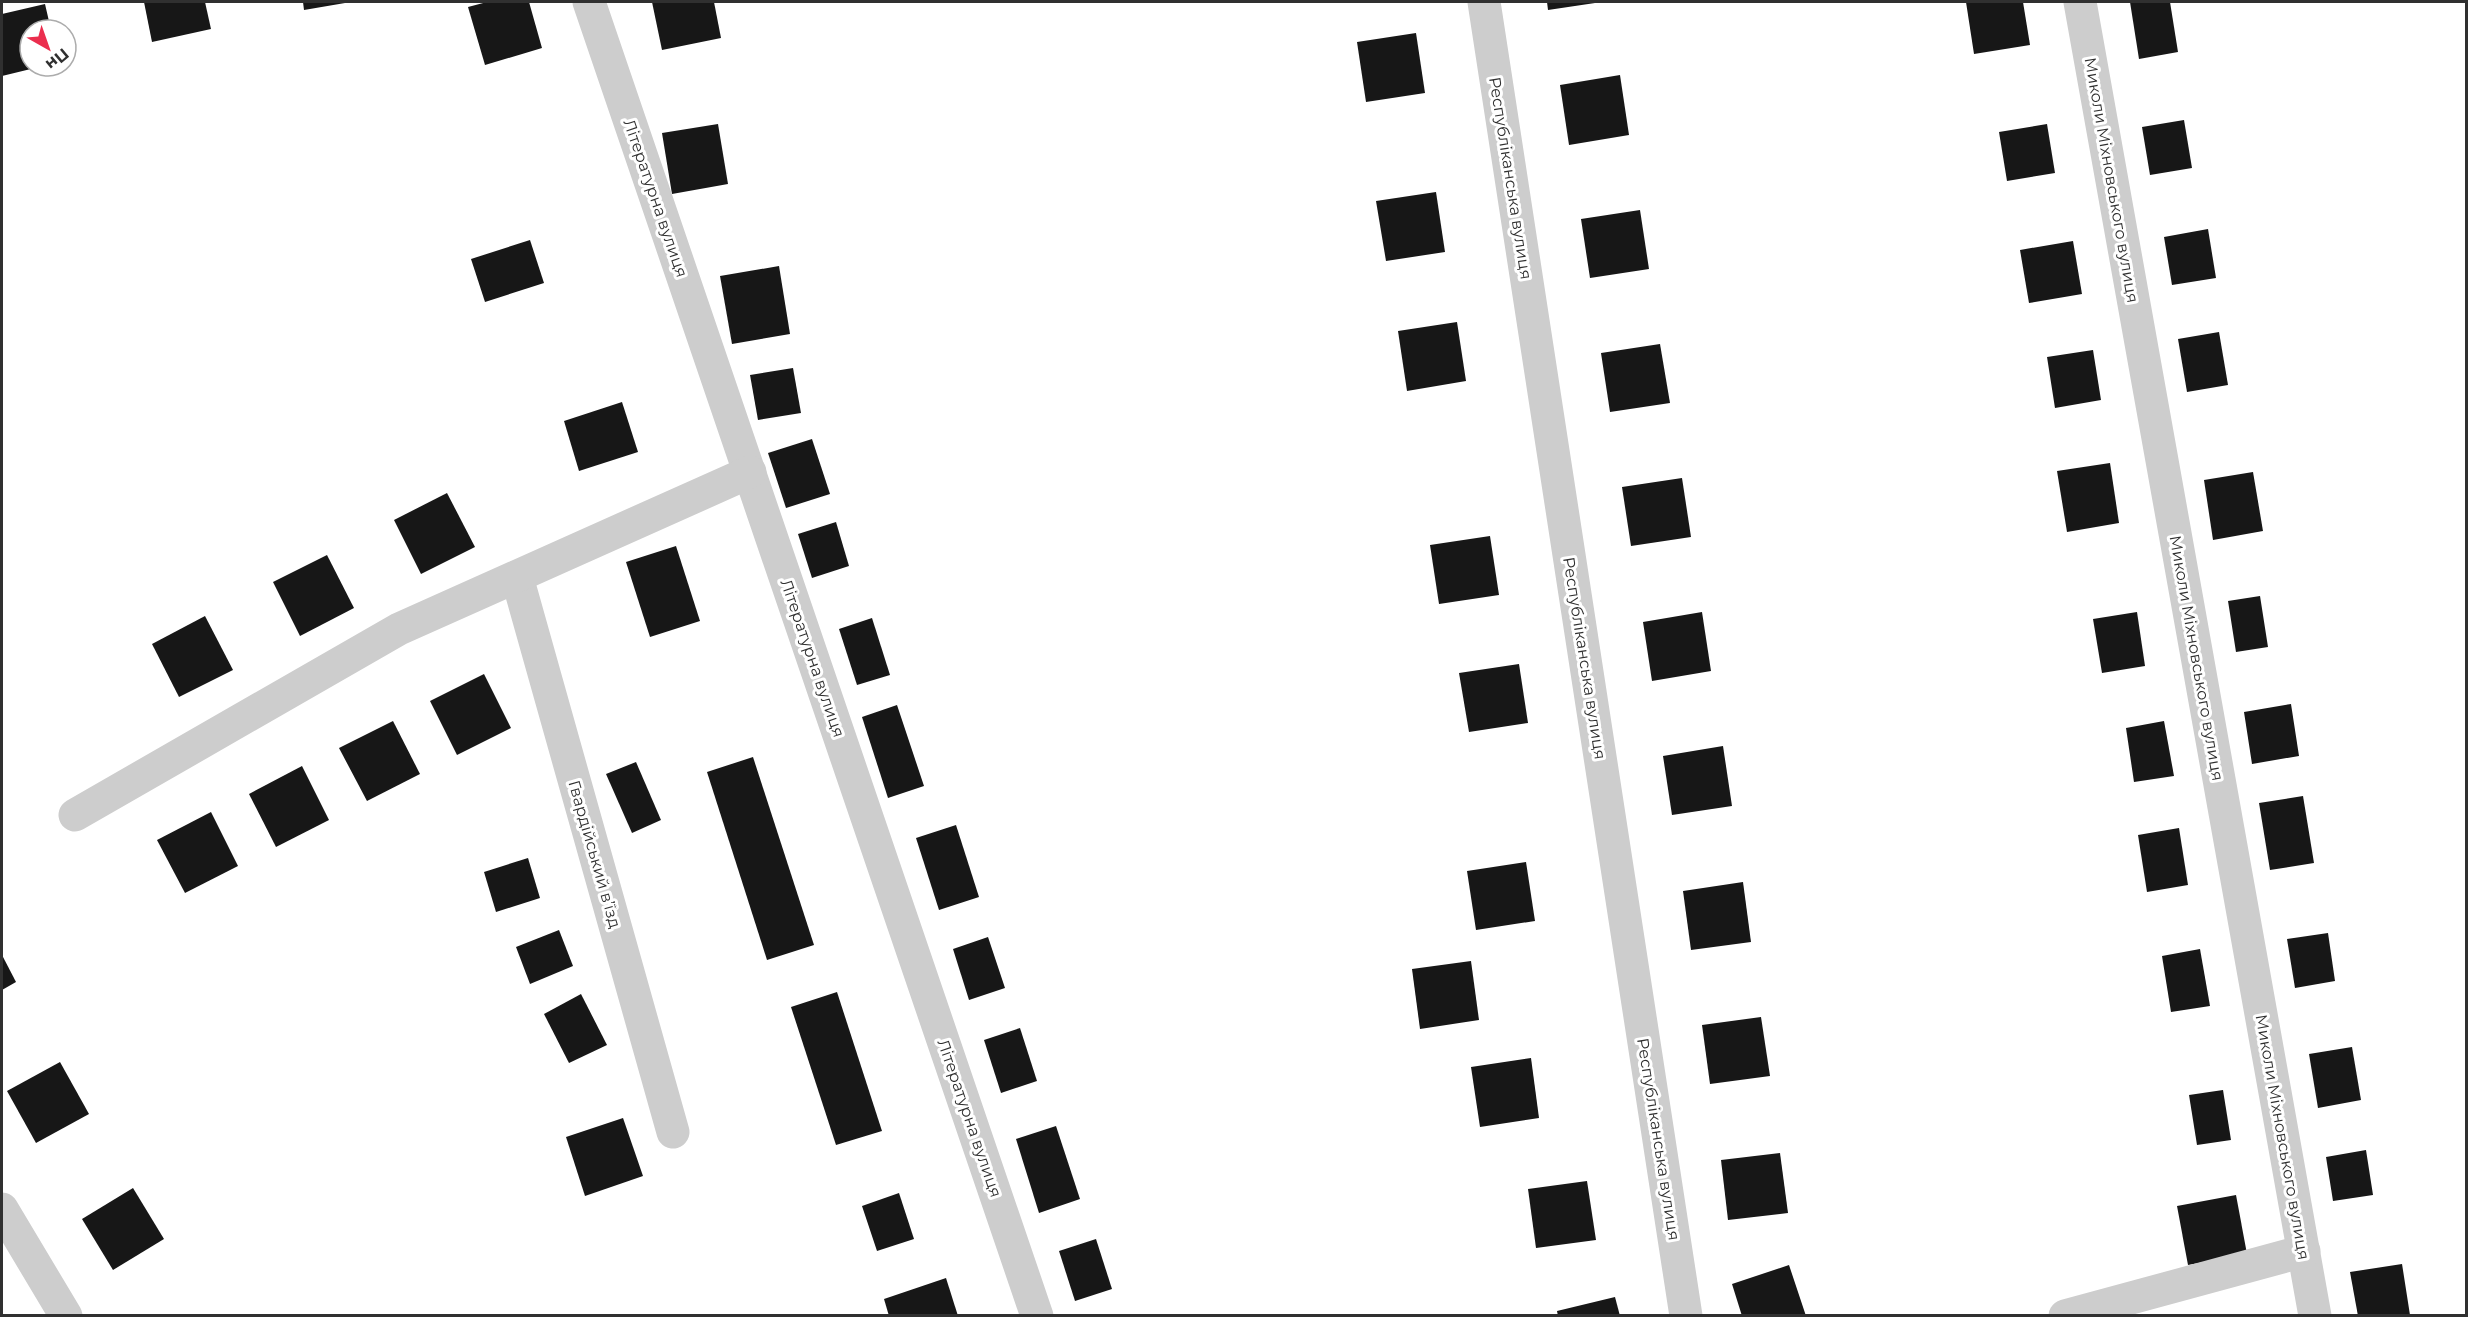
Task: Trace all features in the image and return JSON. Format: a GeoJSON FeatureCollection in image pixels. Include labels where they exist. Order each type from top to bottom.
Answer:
{"type":"FeatureCollection","features":[{"type":"Feature","properties":{"kind":"street","name":"Літературна вулиця"},"geometry":{"type":"LineString","coordinates":[[589,2],[1037,1316]]}},
{"type":"Feature","properties":{"kind":"street","name":"Республіканська вулиця"},"geometry":{"type":"LineString","coordinates":[[1484,2],[1686,1316]]}},
{"type":"Feature","properties":{"kind":"street","name":"Миколи Міхновського вулиця"},"geometry":{"type":"LineString","coordinates":[[2080,2],[2315,1316]]}},
{"type":"Feature","properties":{"kind":"street"},"geometry":{"type":"LineString","coordinates":[[75,815],[399,629],[750,472]]}},
{"type":"Feature","properties":{"kind":"street","name":"Гвардійський в’їзд"},"geometry":{"type":"LineString","coordinates":[[517,576],[673,1132]]}},
{"type":"Feature","properties":{"kind":"street"},"geometry":{"type":"LineString","coordinates":[[2,1209],[66,1316]]}},
{"type":"Feature","properties":{"kind":"street"},"geometry":{"type":"LineString","coordinates":[[2064,1316],[2304,1251]]}},
{"type":"Feature","properties":{"kind":"building"},"geometry":{"type":"Polygon","coordinates":[[[144,2],[205,2],[211,29],[152,42],[144,2]]]}},
{"type":"Feature","properties":{"kind":"building"},"geometry":{"type":"Polygon","coordinates":[[[303,2],[344,2],[345,3],[304,10],[303,2]]]}},
{"type":"Feature","properties":{"kind":"building"},"geometry":{"type":"Polygon","coordinates":[[[487,2],[529,2],[542,48],[485,65],[468,7],[487,2]]]}},
{"type":"Feature","properties":{"kind":"building"},"geometry":{"type":"Polygon","coordinates":[[[652,2],[714,2],[721,38],[662,50],[652,2]]]}},
{"type":"Feature","properties":{"kind":"building"},"geometry":{"type":"Polygon","coordinates":[[[1547,2],[1595,2],[1595,3],[1548,10],[1547,2]]]}},
{"type":"Feature","properties":{"kind":"building"},"geometry":{"type":"Polygon","coordinates":[[[1966,2],[2023,2],[2030,45],[1974,54],[1966,2]]]}},
{"type":"Feature","properties":{"kind":"building"},"geometry":{"type":"Polygon","coordinates":[[[2130,2],[2170,2],[2178,52],[2139,59],[2130,2]]]}},
{"type":"Feature","properties":{"kind":"building"},"geometry":{"type":"Polygon","coordinates":[[[45,4],[48,18],[18,18],[18,72],[2,76],[2,14],[45,4]]]}},
{"type":"Feature","properties":{"kind":"building"},"geometry":{"type":"Polygon","coordinates":[[[1416,33],[1425,93],[1366,102],[1357,42],[1416,33]]]}},
{"type":"Feature","properties":{"kind":"building"},"geometry":{"type":"Polygon","coordinates":[[[1620,75],[1629,135],[1569,145],[1560,85],[1620,75]]]}},
{"type":"Feature","properties":{"kind":"building"},"geometry":{"type":"Polygon","coordinates":[[[2184,120],[2192,168],[2150,175],[2142,127],[2184,120]]]}},
{"type":"Feature","properties":{"kind":"building"},"geometry":{"type":"Polygon","coordinates":[[[718,124],[728,184],[672,194],[662,133],[718,124]]]}},
{"type":"Feature","properties":{"kind":"building"},"geometry":{"type":"Polygon","coordinates":[[[2047,124],[2055,173],[2007,181],[1999,132],[2047,124]]]}},
{"type":"Feature","properties":{"kind":"building"},"geometry":{"type":"Polygon","coordinates":[[[1436,192],[1445,252],[1386,261],[1376,201],[1436,192]]]}},
{"type":"Feature","properties":{"kind":"building"},"geometry":{"type":"Polygon","coordinates":[[[1640,210],[1649,269],[1590,278],[1581,219],[1640,210]]]}},
{"type":"Feature","properties":{"kind":"building"},"geometry":{"type":"Polygon","coordinates":[[[2208,229],[2216,278],[2172,285],[2164,237],[2208,229]]]}},
{"type":"Feature","properties":{"kind":"building"},"geometry":{"type":"Polygon","coordinates":[[[530,240],[544,283],[485,302],[471,259],[530,240]]]}},
{"type":"Feature","properties":{"kind":"building"},"geometry":{"type":"Polygon","coordinates":[[[2073,241],[2082,294],[2029,303],[2020,250],[2073,241]]]}},
{"type":"Feature","properties":{"kind":"building"},"geometry":{"type":"Polygon","coordinates":[[[779,266],[790,334],[732,344],[720,276],[779,266]]]}},
{"type":"Feature","properties":{"kind":"building"},"geometry":{"type":"Polygon","coordinates":[[[1457,322],[1466,381],[1407,391],[1398,331],[1457,322]]]}},
{"type":"Feature","properties":{"kind":"building"},"geometry":{"type":"Polygon","coordinates":[[[2219,332],[2228,385],[2187,392],[2178,339],[2219,332]]]}},
{"type":"Feature","properties":{"kind":"building"},"geometry":{"type":"Polygon","coordinates":[[[1660,344],[1670,403],[1610,412],[1601,353],[1660,344]]]}},
{"type":"Feature","properties":{"kind":"building"},"geometry":{"type":"Polygon","coordinates":[[[2093,350],[2101,400],[2055,408],[2047,357],[2093,350]]]}},
{"type":"Feature","properties":{"kind":"building"},"geometry":{"type":"Polygon","coordinates":[[[793,368],[801,413],[758,420],[750,375],[793,368]]]}},
{"type":"Feature","properties":{"kind":"building"},"geometry":{"type":"Polygon","coordinates":[[[622,402],[638,452],[579,471],[564,421],[622,402]]]}},
{"type":"Feature","properties":{"kind":"building"},"geometry":{"type":"Polygon","coordinates":[[[812,439],[830,494],[786,508],[768,453],[812,439]]]}},
{"type":"Feature","properties":{"kind":"building"},"geometry":{"type":"Polygon","coordinates":[[[2110,463],[2119,523],[2067,532],[2057,471],[2110,463]]]}},
{"type":"Feature","properties":{"kind":"building"},"geometry":{"type":"Polygon","coordinates":[[[2253,472],[2263,531],[2213,540],[2204,480],[2253,472]]]}},
{"type":"Feature","properties":{"kind":"building"},"geometry":{"type":"Polygon","coordinates":[[[1682,478],[1691,537],[1631,546],[1622,487],[1682,478]]]}},
{"type":"Feature","properties":{"kind":"building"},"geometry":{"type":"Polygon","coordinates":[[[447,493],[475,547],[421,574],[394,520],[447,493]]]}},
{"type":"Feature","properties":{"kind":"building"},"geometry":{"type":"Polygon","coordinates":[[[836,522],[849,566],[812,578],[798,534],[836,522]]]}},
{"type":"Feature","properties":{"kind":"building"},"geometry":{"type":"Polygon","coordinates":[[[1490,536],[1499,595],[1439,604],[1430,545],[1490,536]]]}},
{"type":"Feature","properties":{"kind":"building"},"geometry":{"type":"Polygon","coordinates":[[[676,546],[700,621],[650,637],[626,562],[676,546]]]}},
{"type":"Feature","properties":{"kind":"building"},"geometry":{"type":"Polygon","coordinates":[[[327,555],[354,608],[300,636],[273,582],[327,555]]]}},
{"type":"Feature","properties":{"kind":"building"},"geometry":{"type":"Polygon","coordinates":[[[2260,596],[2268,647],[2236,652],[2228,601],[2260,596]]]}},
{"type":"Feature","properties":{"kind":"building"},"geometry":{"type":"Polygon","coordinates":[[[1702,612],[1711,671],[1652,681],[1643,622],[1702,612]]]}},
{"type":"Feature","properties":{"kind":"building"},"geometry":{"type":"Polygon","coordinates":[[[2137,612],[2145,666],[2102,673],[2093,619],[2137,612]]]}},
{"type":"Feature","properties":{"kind":"building"},"geometry":{"type":"Polygon","coordinates":[[[205,616],[233,670],[179,697],[152,644],[205,616]]]}},
{"type":"Feature","properties":{"kind":"building"},"geometry":{"type":"Polygon","coordinates":[[[872,618],[890,675],[857,685],[839,629],[872,618]]]}},
{"type":"Feature","properties":{"kind":"building"},"geometry":{"type":"Polygon","coordinates":[[[1519,664],[1528,723],[1469,732],[1459,673],[1519,664]]]}},
{"type":"Feature","properties":{"kind":"building"},"geometry":{"type":"Polygon","coordinates":[[[484,674],[511,728],[457,755],[430,701],[484,674]]]}},
{"type":"Feature","properties":{"kind":"building"},"geometry":{"type":"Polygon","coordinates":[[[2291,704],[2299,756],[2252,764],[2244,712],[2291,704]]]}},
{"type":"Feature","properties":{"kind":"building"},"geometry":{"type":"Polygon","coordinates":[[[897,705],[924,786],[888,798],[862,717],[897,705]]]}},
{"type":"Feature","properties":{"kind":"building"},"geometry":{"type":"Polygon","coordinates":[[[393,721],[420,774],[367,801],[339,748],[393,721]]]}},
{"type":"Feature","properties":{"kind":"building"},"geometry":{"type":"Polygon","coordinates":[[[2164,721],[2174,776],[2134,782],[2126,728],[2164,721]]]}},
{"type":"Feature","properties":{"kind":"building"},"geometry":{"type":"Polygon","coordinates":[[[1723,746],[1732,806],[1672,815],[1663,756],[1723,746]]]}},
{"type":"Feature","properties":{"kind":"building"},"geometry":{"type":"Polygon","coordinates":[[[753,757],[814,945],[767,960],[707,772],[753,757]]]}},
{"type":"Feature","properties":{"kind":"building"},"geometry":{"type":"Polygon","coordinates":[[[636,762],[661,820],[632,833],[606,774],[636,762]]]}},
{"type":"Feature","properties":{"kind":"building"},"geometry":{"type":"Polygon","coordinates":[[[302,766],[329,820],[276,847],[249,794],[302,766]]]}},
{"type":"Feature","properties":{"kind":"building"},"geometry":{"type":"Polygon","coordinates":[[[2303,796],[2314,863],[2270,870],[2259,803],[2303,796]]]}},
{"type":"Feature","properties":{"kind":"building"},"geometry":{"type":"Polygon","coordinates":[[[211,812],[238,866],[185,893],[157,840],[211,812]]]}},
{"type":"Feature","properties":{"kind":"building"},"geometry":{"type":"Polygon","coordinates":[[[956,825],[979,897],[939,910],[916,838],[956,825]]]}},
{"type":"Feature","properties":{"kind":"building"},"geometry":{"type":"Polygon","coordinates":[[[2179,828],[2188,885],[2147,892],[2138,835],[2179,828]]]}},
{"type":"Feature","properties":{"kind":"building"},"geometry":{"type":"Polygon","coordinates":[[[528,858],[540,898],[496,912],[484,872],[528,858]]]}},
{"type":"Feature","properties":{"kind":"building"},"geometry":{"type":"Polygon","coordinates":[[[1526,862],[1535,921],[1476,930],[1467,871],[1526,862]]]}},
{"type":"Feature","properties":{"kind":"building"},"geometry":{"type":"Polygon","coordinates":[[[1743,882],[1751,942],[1691,950],[1683,891],[1743,882]]]}},
{"type":"Feature","properties":{"kind":"building"},"geometry":{"type":"Polygon","coordinates":[[[559,930],[573,966],[530,984],[516,947],[559,930]]]}},
{"type":"Feature","properties":{"kind":"building"},"geometry":{"type":"Polygon","coordinates":[[[2328,933],[2335,981],[2295,988],[2287,939],[2328,933]]]}},
{"type":"Feature","properties":{"kind":"building"},"geometry":{"type":"Polygon","coordinates":[[[988,937],[1005,988],[969,1000],[953,949],[988,937]]]}},
{"type":"Feature","properties":{"kind":"building"},"geometry":{"type":"Polygon","coordinates":[[[2200,949],[2210,1006],[2171,1012],[2162,956],[2200,949]]]}},
{"type":"Feature","properties":{"kind":"building"},"geometry":{"type":"Polygon","coordinates":[[[2,955],[16,982],[2,990],[2,955]]]}},
{"type":"Feature","properties":{"kind":"building"},"geometry":{"type":"Polygon","coordinates":[[[1471,961],[1479,1020],[1420,1029],[1412,969],[1471,961]]]}},
{"type":"Feature","properties":{"kind":"building"},"geometry":{"type":"Polygon","coordinates":[[[837,992],[882,1131],[836,1145],[791,1007],[837,992]]]}},
{"type":"Feature","properties":{"kind":"building"},"geometry":{"type":"Polygon","coordinates":[[[581,994],[607,1045],[569,1063],[544,1014],[581,994]]]}},
{"type":"Feature","properties":{"kind":"building"},"geometry":{"type":"Polygon","coordinates":[[[1761,1017],[1770,1076],[1710,1084],[1702,1025],[1761,1017]]]}},
{"type":"Feature","properties":{"kind":"building"},"geometry":{"type":"Polygon","coordinates":[[[1020,1028],[1037,1081],[1001,1093],[984,1040],[1020,1028]]]}},
{"type":"Feature","properties":{"kind":"building"},"geometry":{"type":"Polygon","coordinates":[[[2352,1047],[2361,1100],[2318,1108],[2309,1054],[2352,1047]]]}},
{"type":"Feature","properties":{"kind":"building"},"geometry":{"type":"Polygon","coordinates":[[[1531,1058],[1539,1118],[1480,1127],[1471,1067],[1531,1058]]]}},
{"type":"Feature","properties":{"kind":"building"},"geometry":{"type":"Polygon","coordinates":[[[60,1062],[89,1114],[36,1143],[7,1091],[60,1062]]]}},
{"type":"Feature","properties":{"kind":"building"},"geometry":{"type":"Polygon","coordinates":[[[2223,1090],[2231,1140],[2197,1145],[2189,1095],[2223,1090]]]}},
{"type":"Feature","properties":{"kind":"building"},"geometry":{"type":"Polygon","coordinates":[[[623,1118],[643,1176],[585,1196],[566,1137],[623,1118]]]}},
{"type":"Feature","properties":{"kind":"building"},"geometry":{"type":"Polygon","coordinates":[[[1056,1126],[1080,1199],[1039,1213],[1016,1139],[1056,1126]]]}},
{"type":"Feature","properties":{"kind":"building"},"geometry":{"type":"Polygon","coordinates":[[[2366,1150],[2373,1195],[2333,1201],[2326,1157],[2366,1150]]]}},
{"type":"Feature","properties":{"kind":"building"},"geometry":{"type":"Polygon","coordinates":[[[1780,1153],[1788,1213],[1728,1220],[1721,1160],[1780,1153]]]}},
{"type":"Feature","properties":{"kind":"building"},"geometry":{"type":"Polygon","coordinates":[[[1587,1181],[1596,1240],[1536,1248],[1528,1189],[1587,1181]]]}},
{"type":"Feature","properties":{"kind":"building"},"geometry":{"type":"Polygon","coordinates":[[[133,1188],[164,1239],[113,1270],[82,1219],[133,1188]]]}},
{"type":"Feature","properties":{"kind":"building"},"geometry":{"type":"Polygon","coordinates":[[[899,1193],[914,1239],[877,1251],[862,1206],[899,1193]]]}},
{"type":"Feature","properties":{"kind":"building"},"geometry":{"type":"Polygon","coordinates":[[[2236,1195],[2247,1254],[2188,1265],[2177,1206],[2236,1195]]]}},
{"type":"Feature","properties":{"kind":"building"},"geometry":{"type":"Polygon","coordinates":[[[1096,1239],[1112,1289],[1075,1301],[1059,1251],[1096,1239]]]}},
{"type":"Feature","properties":{"kind":"building"},"geometry":{"type":"Polygon","coordinates":[[[2402,1264],[2410,1315],[2358,1316],[2350,1272],[2402,1264]]]}},
{"type":"Feature","properties":{"kind":"building"},"geometry":{"type":"Polygon","coordinates":[[[1789,1265],[1806,1316],[1742,1316],[1732,1284],[1789,1265]]]}},
{"type":"Feature","properties":{"kind":"building"},"geometry":{"type":"Polygon","coordinates":[[[946,1278],[958,1316],[889,1316],[884,1299],[946,1278]]]}},
{"type":"Feature","properties":{"kind":"building"},"geometry":{"type":"Polygon","coordinates":[[[1615,1297],[1620,1316],[1558,1316],[1557,1311],[1615,1297]]]}}]}
